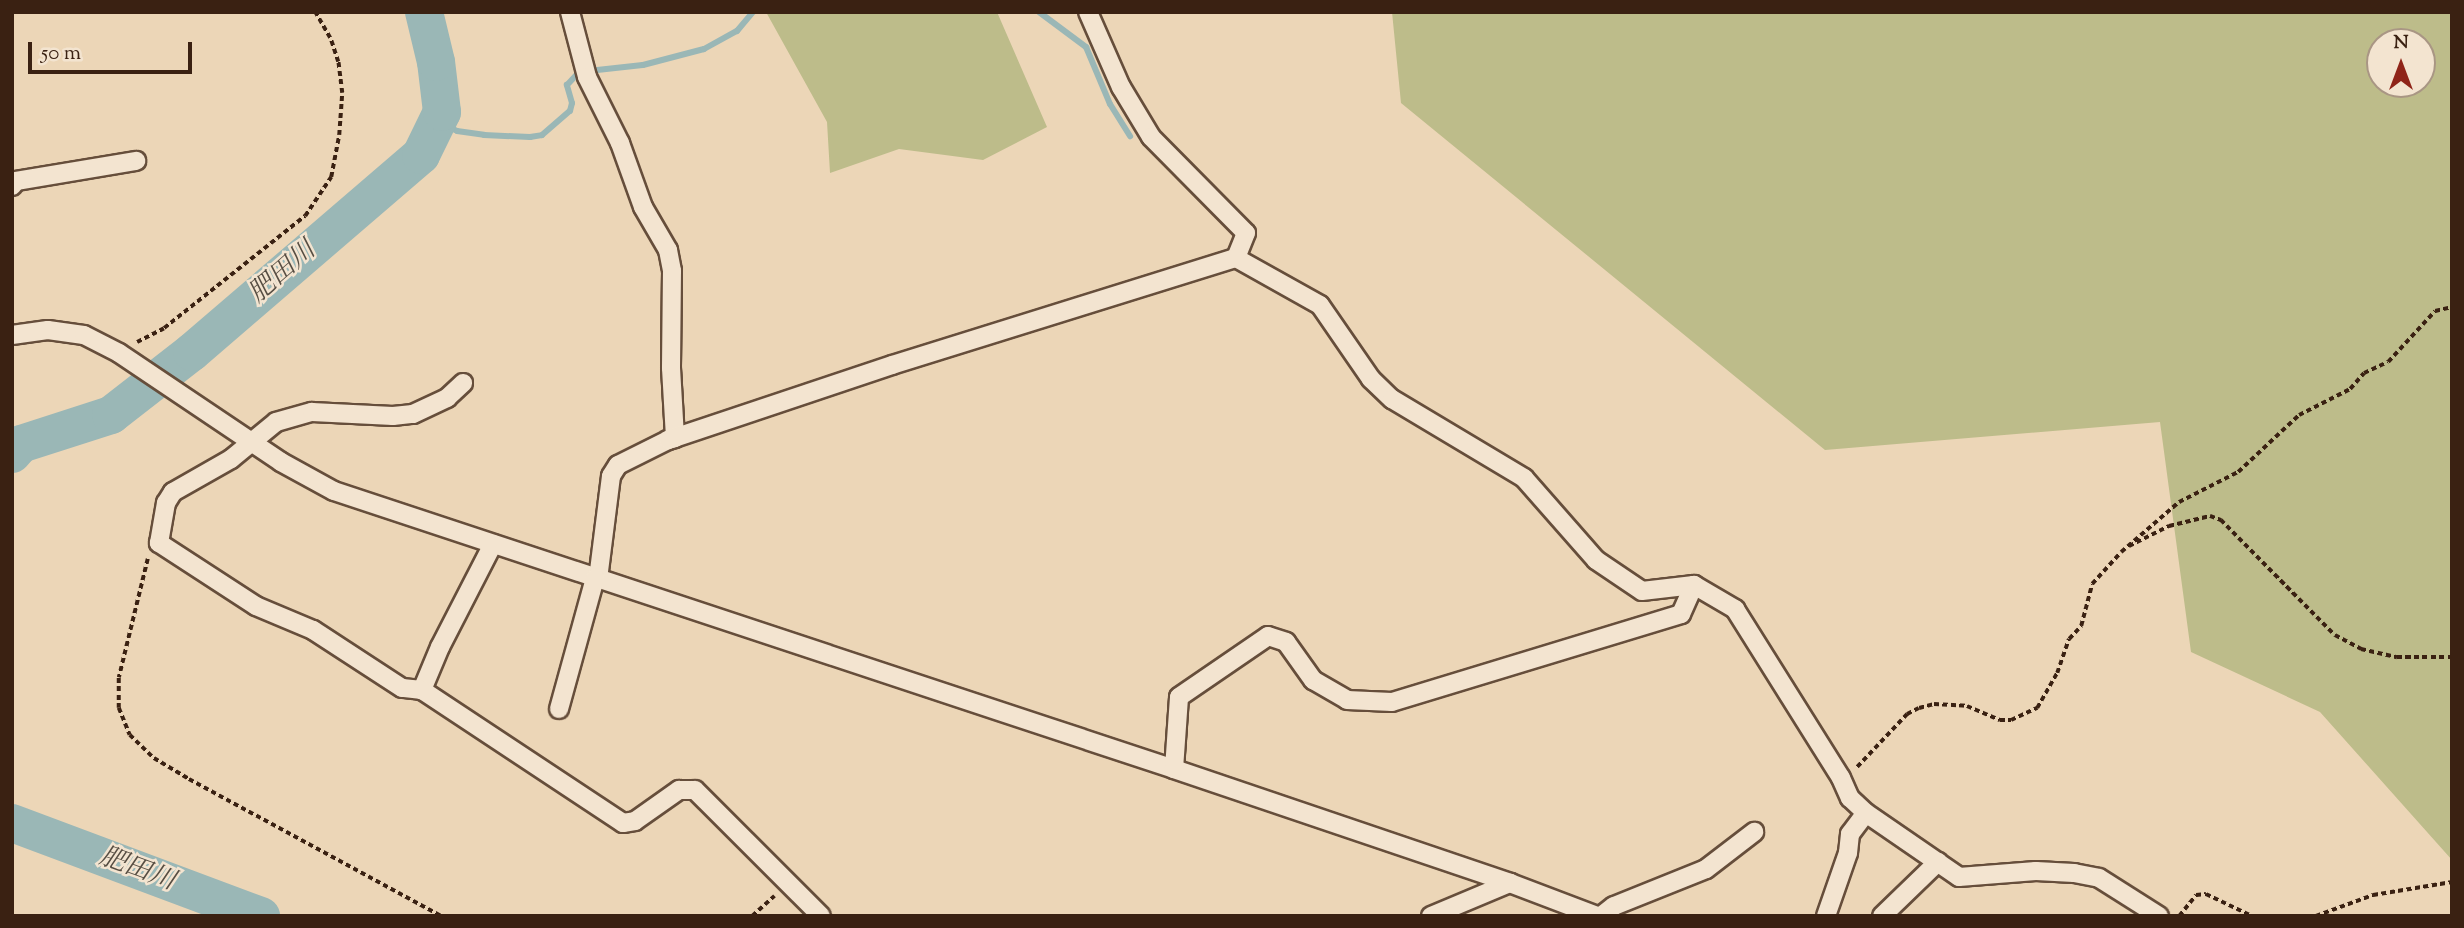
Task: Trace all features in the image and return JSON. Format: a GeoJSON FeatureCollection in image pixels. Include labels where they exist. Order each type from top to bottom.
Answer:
{"type":"FeatureCollection","features":[{"type":"Feature","properties":{"kind":"street"},"geometry":{"type":"LineString","coordinates":[[570,12],[587,77],[620,143],[643,206],[668,250],[672,271],[671,368],[675,438],[668,440]]}},
{"type":"Feature","properties":{"kind":"street"},"geometry":{"type":"LineString","coordinates":[[1088,12],[1121,87],[1151,137],[1246,233],[1236,258]]}},
{"type":"Feature","properties":{"kind":"street"},"geometry":{"type":"LineString","coordinates":[[12,186],[16,181],[136,162]]}},
{"type":"Feature","properties":{"kind":"street"},"geometry":{"type":"LineString","coordinates":[[559,709],[596,578],[611,476],[618,465],[668,440],[892,365],[1236,258],[1320,305],[1371,379],[1392,398],[1524,478],[1549,503],[1596,560],[1642,591],[1694,585],[1735,609],[1841,778],[1850,798],[1866,813],[1959,877],[2036,871],[2074,873],[2099,878],[2159,916]]}},
{"type":"Feature","properties":{"kind":"street"},"geometry":{"type":"LineString","coordinates":[[12,335],[48,330],[84,335],[125,358],[254,444],[334,491],[1174,769],[1599,916],[1614,906],[1706,869],[1754,832]]}},
{"type":"Feature","properties":{"kind":"street"},"geometry":{"type":"LineString","coordinates":[[463,383],[447,398],[413,414],[296,415],[276,422],[254,444],[173,492],[166,503],[159,543],[256,606],[313,630],[402,688],[422,690],[623,823],[635,821],[679,790],[695,790],[821,916]]}},
{"type":"Feature","properties":{"kind":"street"},"geometry":{"type":"LineString","coordinates":[[422,690],[440,647],[493,544]]}},
{"type":"Feature","properties":{"kind":"street"},"geometry":{"type":"LineString","coordinates":[[1174,769],[1179,697],[1268,636],[1286,642],[1313,680],[1347,700],[1392,702],[1681,614],[1694,585]]}},
{"type":"Feature","properties":{"kind":"street"},"geometry":{"type":"LineString","coordinates":[[1826,916],[1848,853],[1850,834],[1866,813]]}},
{"type":"Feature","properties":{"kind":"street"},"geometry":{"type":"LineString","coordinates":[[1882,916],[1938,862]]}},
{"type":"Feature","properties":{"kind":"street"},"geometry":{"type":"LineString","coordinates":[[1431,916],[1510,883]]}},
{"type":"Feature","properties":{"kind":"path"},"geometry":{"type":"LineString","coordinates":[[125,358],[305,216],[331,177],[339,135],[342,93],[338,62],[330,38],[315,12]]}},
{"type":"Feature","properties":{"kind":"path"},"geometry":{"type":"LineString","coordinates":[[1841,778],[1865,760],[1907,714],[1919,708],[1934,704],[1967,706],[2000,720],[2011,720],[2037,708],[2057,673],[2069,639],[2081,626],[2092,584],[2124,549],[2179,502],[2238,472],[2299,415],[2350,389],[2364,373],[2388,362],[2435,311],[2452,307]]}},
{"type":"Feature","properties":{"kind":"path"},"geometry":{"type":"LineString","coordinates":[[2124,549],[2169,526],[2210,516],[2221,520],[2335,635],[2361,649],[2397,657],[2452,657]]}},
{"type":"Feature","properties":{"kind":"path"},"geometry":{"type":"LineString","coordinates":[[159,543],[150,553],[119,678],[119,708],[130,735],[154,758],[189,779],[441,916]]}},
{"type":"Feature","properties":{"kind":"path"},"geometry":{"type":"LineString","coordinates":[[752,916],[788,882]]}},
{"type":"Feature","properties":{"kind":"path"},"geometry":{"type":"LineString","coordinates":[[2316,916],[2373,895],[2452,882]]}},
{"type":"Feature","properties":{"kind":"path"},"geometry":{"type":"LineString","coordinates":[[2179,916],[2196,895],[2206,894],[2252,916]]}},
{"type":"Feature","properties":{"kind":"shaded area"},"geometry":{"type":"Polygon","coordinates":[[[766,12],[997,12],[1047,127],[983,160],[899,149],[830,173],[827,122],[766,12]]]}},
{"type":"Feature","properties":{"kind":"shaded area"},"geometry":{"type":"Polygon","coordinates":[[[1392,12],[2452,12],[2452,860],[2320,712],[2191,652],[2160,422],[1825,450],[1401,103],[1392,12]]]}},
{"type":"Feature","properties":{"kind":"waterway","name":"肥田川"},"geometry":{"type":"LineString","coordinates":[[12,454],[21,444],[111,415],[192,352],[421,155],[442,112],[436,62],[424,12]]}},
{"type":"Feature","properties":{"kind":"waterway"},"geometry":{"type":"LineString","coordinates":[[438,122],[457,131],[484,135],[542,135],[570,111],[572,103],[567,85],[579,72],[643,65],[704,49],[737,31],[753,12]]}},
{"type":"Feature","properties":{"kind":"waterway"},"geometry":{"type":"LineString","coordinates":[[1039,12],[1086,47],[1110,104],[1130,136]]}},
{"type":"Feature","properties":{"kind":"waterway","name":"肥田川"},"geometry":{"type":"LineString","coordinates":[[12,823],[261,916]]}}]}
